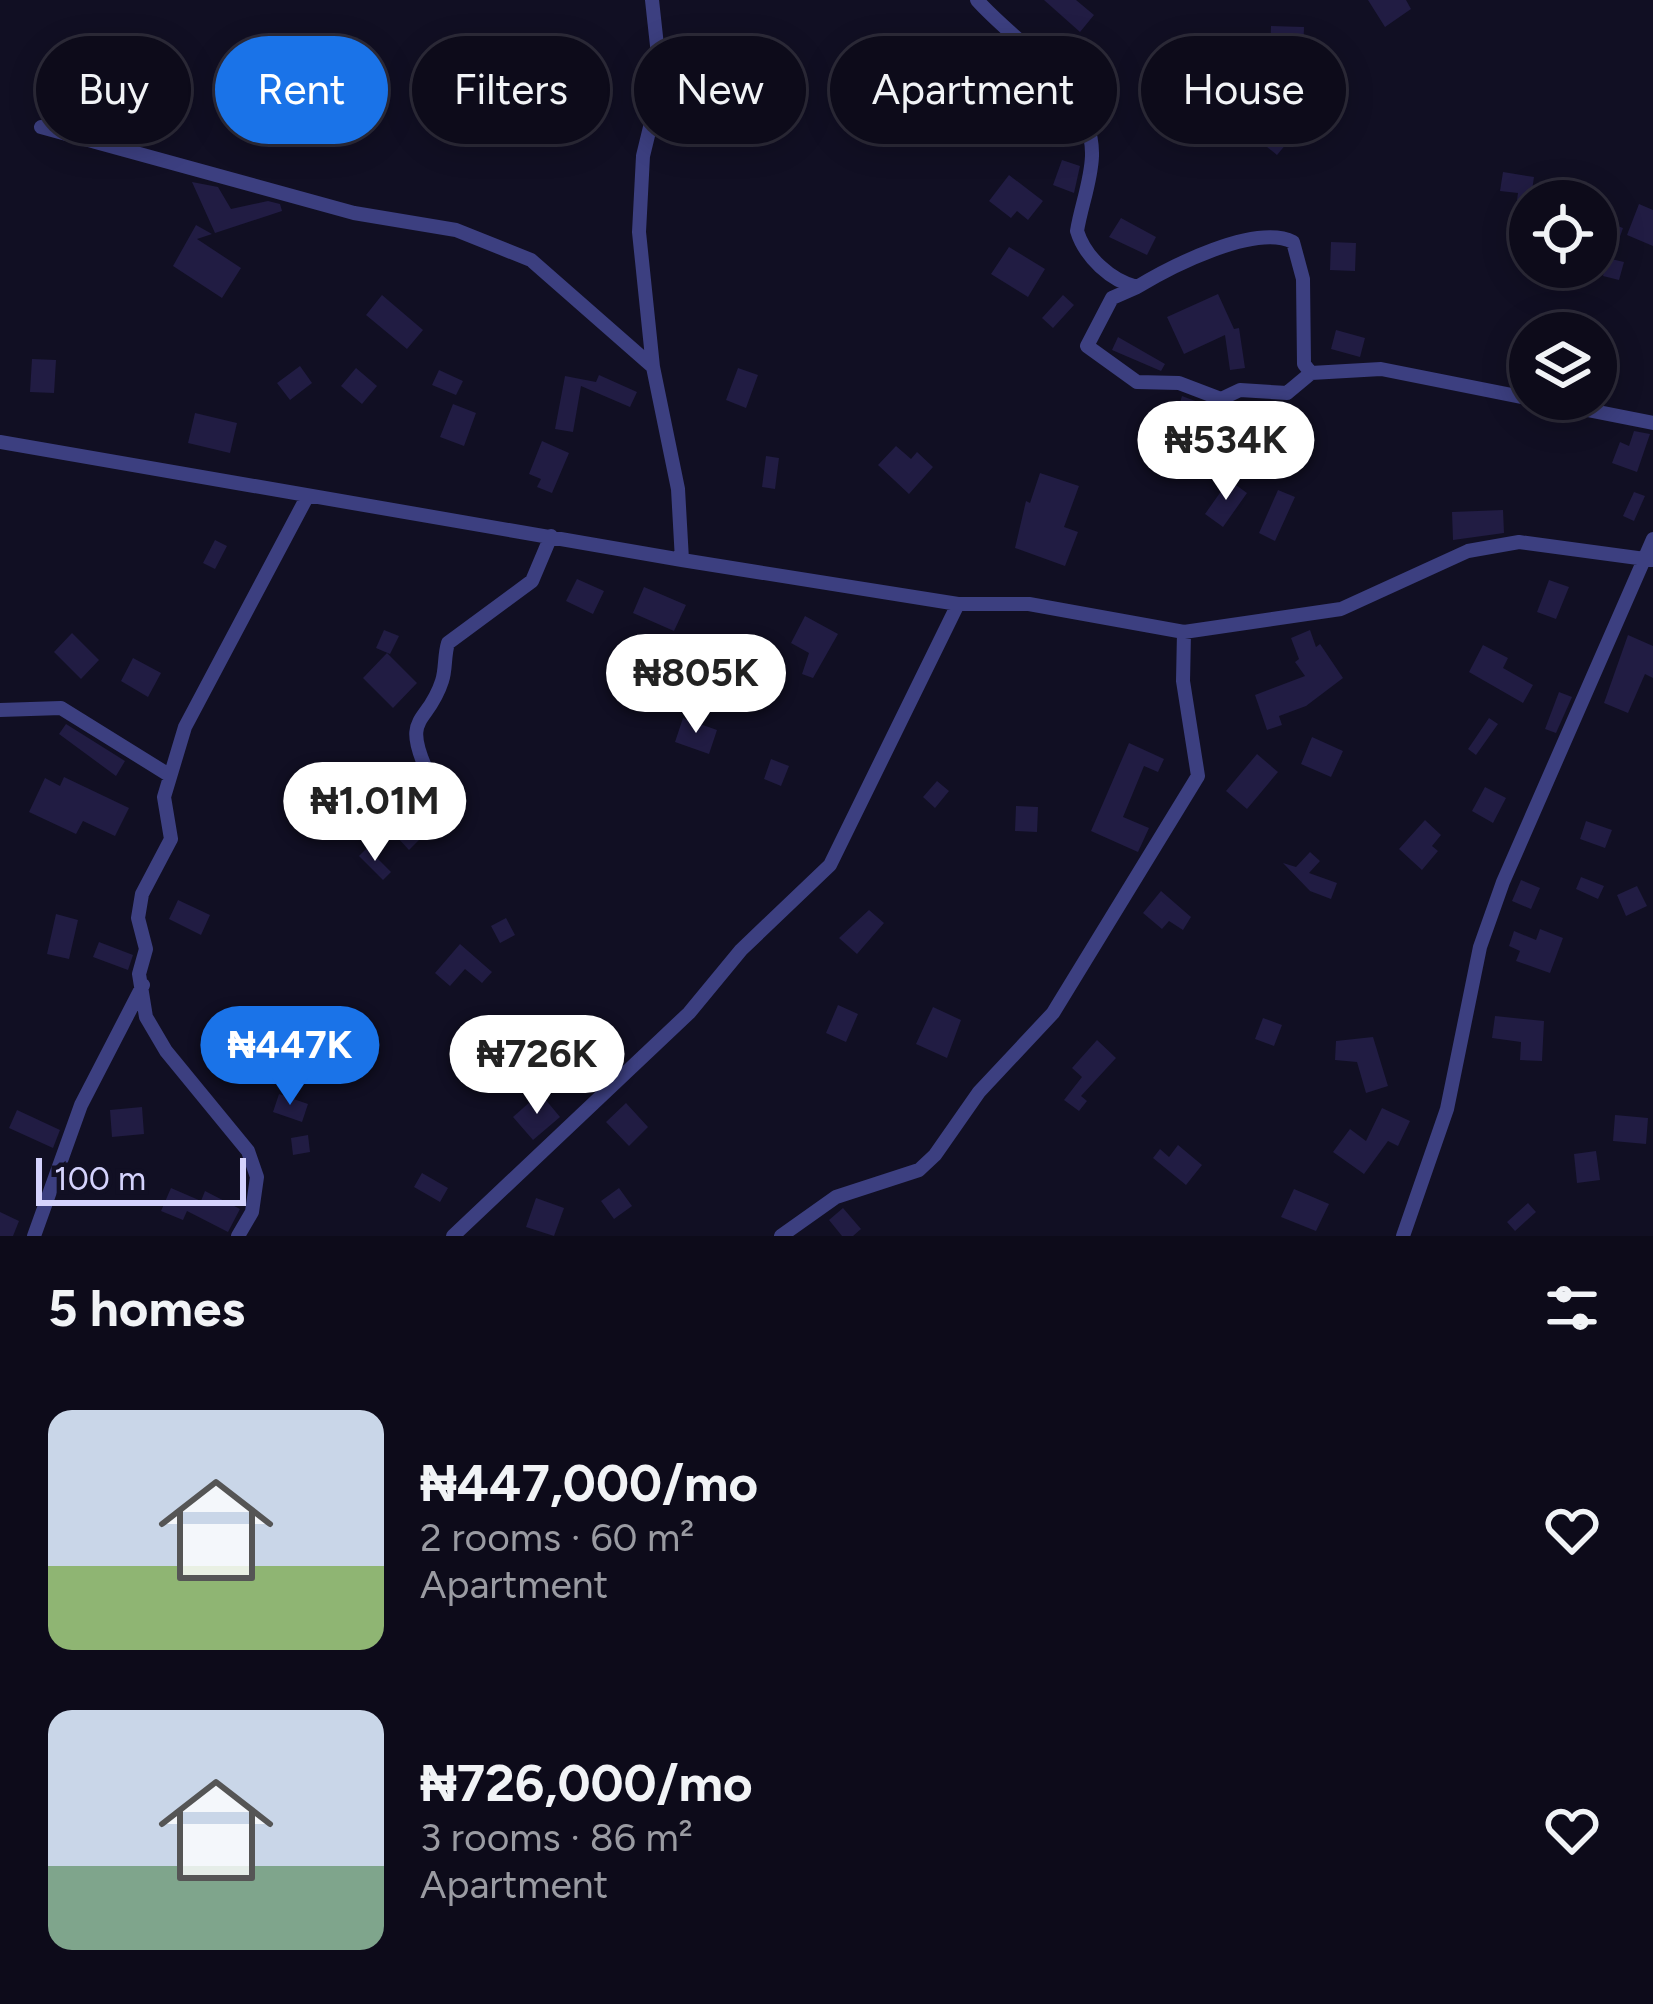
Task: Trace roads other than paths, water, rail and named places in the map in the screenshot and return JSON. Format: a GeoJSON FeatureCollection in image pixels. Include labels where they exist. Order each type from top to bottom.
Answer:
{"type":"FeatureCollection","features":[{"type":"Feature","properties":{"kind":"street"},"geometry":{"type":"LineString","coordinates":[[652,0],[661,82],[643,156],[639,211],[653,367],[678,489],[682,560]]}},
{"type":"Feature","properties":{"kind":"street"},"geometry":{"type":"LineString","coordinates":[[977,0],[1076,102],[1092,149],[1077,231],[1080,242],[1114,278],[1137,287]]}},
{"type":"Feature","properties":{"kind":"street"},"geometry":{"type":"LineString","coordinates":[[103,144],[354,213],[439,224],[531,260],[653,367]]}},
{"type":"Feature","properties":{"kind":"street"},"geometry":{"type":"LineString","coordinates":[[1308,369],[1300,252],[1284,237],[1201,255],[1112,298],[1087,346],[1137,382],[1179,383],[1221,399],[1240,390],[1287,393],[1308,369],[1381,369],[1653,423]]}},
{"type":"Feature","properties":{"kind":"street"},"geometry":{"type":"LineString","coordinates":[[0,442],[210,474],[307,497],[682,560],[958,604],[1029,604],[1184,632],[1341,609],[1468,551],[1519,542],[1650,559]]}},
{"type":"Feature","properties":{"kind":"street"},"geometry":{"type":"LineString","coordinates":[[238,1236],[251,1212],[257,1177],[248,1151],[166,1051],[146,1017],[139,974],[146,950],[138,918],[142,894],[171,838],[164,797],[185,728],[307,497]]}},
{"type":"Feature","properties":{"kind":"street"},"geometry":{"type":"LineString","coordinates":[[426,769],[415,742],[416,721],[442,682],[448,643],[532,581],[551,536]]}},
{"type":"Feature","properties":{"kind":"street"},"geometry":{"type":"LineString","coordinates":[[1403,1236],[1447,1109],[1480,947],[1495,904],[1650,559],[1653,539]]}},
{"type":"Feature","properties":{"kind":"street"},"geometry":{"type":"LineString","coordinates":[[454,1236],[689,1013],[741,950],[830,865],[958,604]]}},
{"type":"Feature","properties":{"kind":"street"},"geometry":{"type":"LineString","coordinates":[[781,1236],[836,1197],[919,1170],[948,1139],[979,1092],[1053,1013],[1191,794],[1198,759],[1183,681],[1184,632]]}},
{"type":"Feature","properties":{"kind":"street"},"geometry":{"type":"LineString","coordinates":[[0,710],[61,708],[169,775]]}},
{"type":"Feature","properties":{"kind":"street"},"geometry":{"type":"LineString","coordinates":[[34,1236],[81,1105],[143,985]]}},
{"type":"Feature","properties":{"kind":"street"},"geometry":{"type":"LineString","coordinates":[[127,1012],[146,1017]]}}]}
